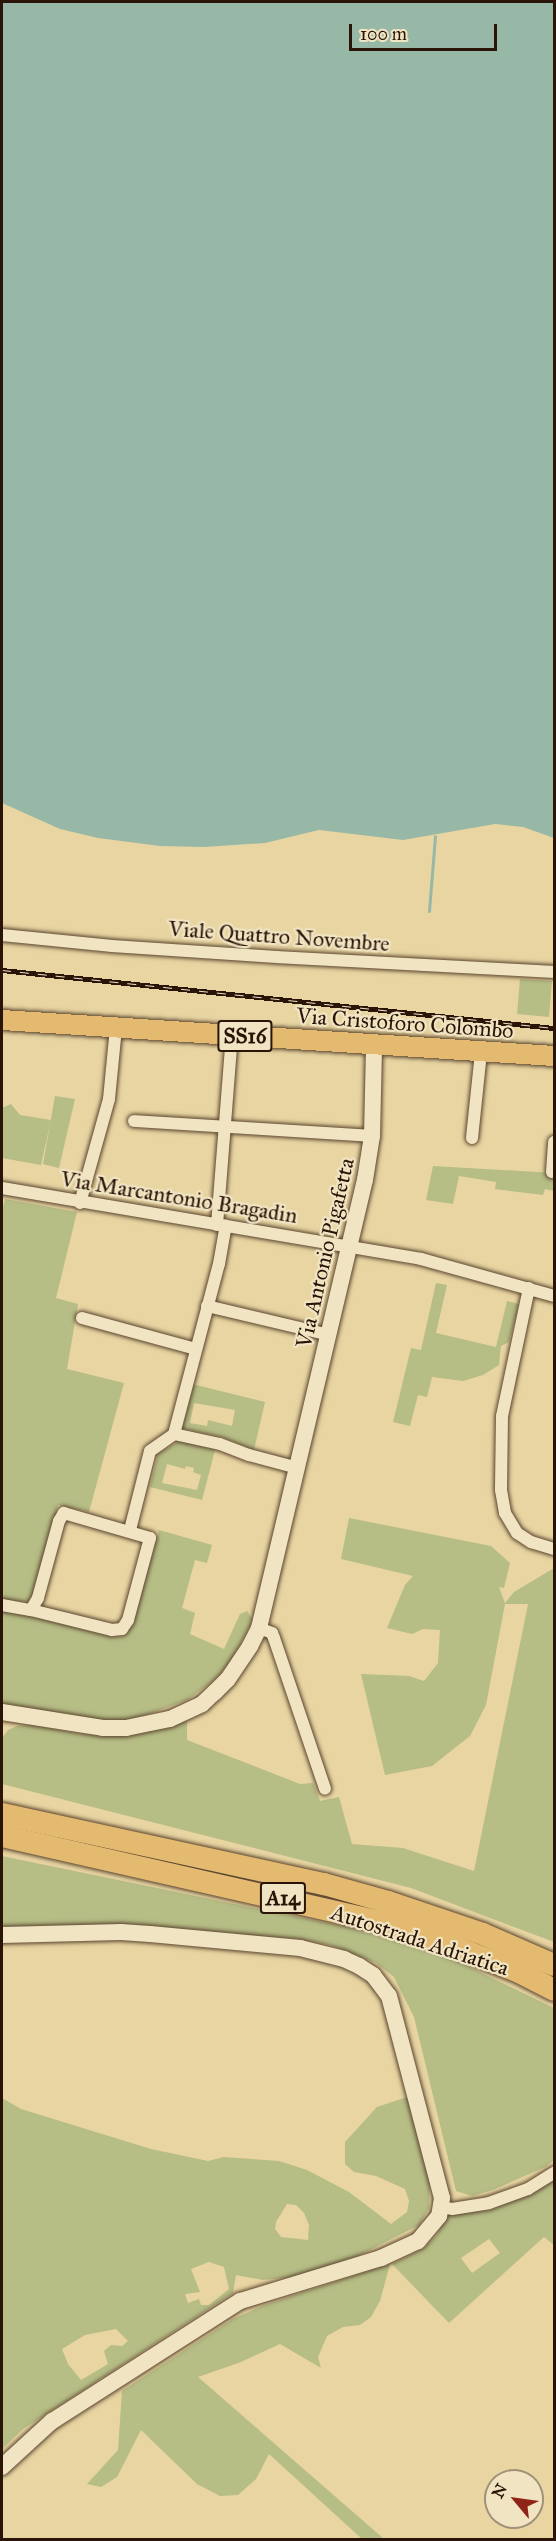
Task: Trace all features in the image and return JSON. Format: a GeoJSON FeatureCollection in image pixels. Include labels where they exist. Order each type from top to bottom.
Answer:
{"type":"FeatureCollection","features":[{"type":"Feature","properties":{"kind":"highway","name":"Autostrada Adriatica"},"geometry":{"type":"LineString","coordinates":[[2,1814],[324,1884],[483,1934],[555,1965]]}},
{"type":"Feature","properties":{"kind":"highway","name":"Autostrada Adriatica"},"geometry":{"type":"LineString","coordinates":[[2,1836],[380,1922],[445,1943],[555,1990]]}},
{"type":"Feature","properties":{"kind":"main road","name":"Via Cristoforo Colombo"},"geometry":{"type":"LineString","coordinates":[[2,1020],[555,1056]]}},
{"type":"Feature","properties":{"kind":"main road","name":"Via Antonio Pigafetta"},"geometry":{"type":"LineString","coordinates":[[2,1720],[30,1718],[94,1727],[126,1728],[170,1719],[202,1704],[228,1679],[259,1628],[330,1335],[372,1136],[374,1045]]}},
{"type":"Feature","properties":{"kind":"main road"},"geometry":{"type":"LineString","coordinates":[[2,1935],[121,1932],[150,1934],[300,1948],[344,1959],[359,1966],[373,1975],[389,1996],[441,2189],[441,2207],[426,2234],[402,2250],[240,2301],[52,2421],[2,2467]]}},
{"type":"Feature","properties":{"kind":"street","name":"Viale Quattro Novembre"},"geometry":{"type":"LineString","coordinates":[[2,934],[112,946],[555,972]]}},
{"type":"Feature","properties":{"kind":"street"},"geometry":{"type":"LineString","coordinates":[[80,1203],[109,1099],[116,1027]]}},
{"type":"Feature","properties":{"kind":"street"},"geometry":{"type":"LineString","coordinates":[[130,1530],[150,1451],[174,1434],[207,1306],[221,1225],[224,1126],[232,1035]]}},
{"type":"Feature","properties":{"kind":"street"},"geometry":{"type":"LineString","coordinates":[[472,1138],[482,1052]]}},
{"type":"Feature","properties":{"kind":"street"},"geometry":{"type":"LineString","coordinates":[[134,1121],[372,1136]]}},
{"type":"Feature","properties":{"kind":"street"},"geometry":{"type":"LineString","coordinates":[[552,1173],[555,1142]]}},
{"type":"Feature","properties":{"kind":"street","name":"Via Marcantonio Bragadin"},"geometry":{"type":"LineString","coordinates":[[2,1188],[429,1261],[555,1296]]}},
{"type":"Feature","properties":{"kind":"street"},"geometry":{"type":"LineString","coordinates":[[529,1288],[502,1416],[501,1490],[505,1513],[517,1533],[531,1542],[555,1549]]}},
{"type":"Feature","properties":{"kind":"street"},"geometry":{"type":"LineString","coordinates":[[207,1306],[330,1335]]}},
{"type":"Feature","properties":{"kind":"street"},"geometry":{"type":"LineString","coordinates":[[82,1318],[196,1349]]}},
{"type":"Feature","properties":{"kind":"street"},"geometry":{"type":"LineString","coordinates":[[174,1434],[220,1444],[249,1455],[298,1468]]}},
{"type":"Feature","properties":{"kind":"street"},"geometry":{"type":"LineString","coordinates":[[2,1605],[45,1613],[111,1630],[122,1629],[126,1626],[150,1540],[146,1535],[64,1513],[59,1521],[38,1598],[31,1610]]}},
{"type":"Feature","properties":{"kind":"street"},"geometry":{"type":"LineString","coordinates":[[259,1628],[272,1633],[325,1789]]}},
{"type":"Feature","properties":{"kind":"street"},"geometry":{"type":"LineString","coordinates":[[441,2207],[452,2209],[489,2203],[528,2189],[555,2172]]}},
{"type":"Feature","properties":{"kind":"green space"},"geometry":{"type":"Polygon","coordinates":[[[520,979],[552,981],[549,1017],[517,1014],[520,979]]]}},
{"type":"Feature","properties":{"kind":"green space"},"geometry":{"type":"Polygon","coordinates":[[[55,1096],[75,1099],[59,1168],[43,1164],[55,1096]]]}},
{"type":"Feature","properties":{"kind":"green space"},"geometry":{"type":"Polygon","coordinates":[[[11,1104],[20,1115],[51,1120],[41,1165],[2,1158],[2,1108],[11,1104]]]}},
{"type":"Feature","properties":{"kind":"green space"},"geometry":{"type":"Polygon","coordinates":[[[433,1166],[554,1173],[554,1191],[545,1189],[543,1195],[495,1189],[496,1182],[459,1176],[453,1204],[426,1200],[433,1166]]]}},
{"type":"Feature","properties":{"kind":"green space"},"geometry":{"type":"Polygon","coordinates":[[[5,1199],[77,1212],[56,1298],[78,1304],[67,1369],[124,1383],[89,1512],[58,1505],[35,1594],[31,1600],[22,1602],[2,1599],[2,1211],[5,1199]]]}},
{"type":"Feature","properties":{"kind":"green space"},"geometry":{"type":"Polygon","coordinates":[[[436,1283],[447,1285],[436,1333],[496,1347],[507,1301],[519,1304],[509,1342],[501,1346],[499,1365],[483,1375],[463,1381],[432,1377],[427,1397],[418,1395],[410,1426],[393,1422],[411,1348],[421,1350],[436,1283]]]}},
{"type":"Feature","properties":{"kind":"green space"},"geometry":{"type":"Polygon","coordinates":[[[192,1384],[265,1402],[254,1450],[222,1437],[181,1428],[192,1384]],[[194,1403],[190,1423],[207,1426],[208,1420],[232,1426],[235,1410],[194,1403]]]}},
{"type":"Feature","properties":{"kind":"green space"},"geometry":{"type":"Polygon","coordinates":[[[180,1441],[215,1450],[202,1500],[150,1487],[158,1454],[180,1441]],[[167,1464],[162,1483],[197,1490],[201,1475],[193,1472],[194,1468],[186,1466],[185,1469],[167,1464]]]}},
{"type":"Feature","properties":{"kind":"green space"},"geometry":{"type":"Polygon","coordinates":[[[349,1518],[491,1546],[510,1563],[504,1588],[499,1587],[505,1603],[514,1592],[554,1568],[554,1942],[411,1888],[2,1784],[2,1738],[8,1730],[17,1726],[32,1725],[82,1734],[114,1736],[187,1719],[187,1740],[300,1784],[313,1783],[320,1801],[339,1797],[352,1844],[403,1848],[474,1871],[528,1604],[505,1604],[486,1705],[470,1736],[432,1766],[385,1775],[361,1674],[409,1676],[424,1681],[438,1663],[440,1630],[423,1629],[412,1634],[387,1628],[405,1585],[413,1576],[341,1559],[349,1518]]]}},
{"type":"Feature","properties":{"kind":"green space"},"geometry":{"type":"Polygon","coordinates":[[[159,1530],[212,1545],[207,1563],[195,1560],[182,1608],[195,1613],[190,1634],[224,1649],[240,1614],[247,1611],[253,1620],[230,1663],[213,1681],[187,1700],[125,1720],[100,1720],[2,1705],[2,1611],[27,1615],[113,1637],[123,1636],[133,1624],[159,1530]]]}},
{"type":"Feature","properties":{"kind":"green space"},"geometry":{"type":"Polygon","coordinates":[[[2,1856],[351,1928],[457,1961],[554,2008],[554,2160],[545,2167],[493,2190],[472,2196],[456,2191],[414,2017],[394,1977],[376,1963],[331,1945],[297,1939],[144,1927],[12,1928],[2,1925],[2,1856]]]}},
{"type":"Feature","properties":{"kind":"green space"},"geometry":{"type":"Polygon","coordinates":[[[410,2096],[430,2171],[429,2208],[419,2225],[342,2264],[292,2277],[263,2280],[236,2275],[233,2293],[23,2429],[2,2449],[2,2098],[21,2109],[151,2149],[208,2161],[224,2157],[279,2161],[307,2170],[349,2192],[391,2224],[407,2212],[409,2201],[405,2189],[376,2176],[354,2172],[345,2164],[345,2142],[377,2107],[410,2096]],[[287,2204],[276,2222],[275,2229],[281,2237],[308,2240],[309,2225],[304,2213],[296,2205],[287,2204]],[[209,2262],[191,2269],[200,2292],[185,2294],[188,2303],[199,2299],[201,2305],[209,2305],[229,2289],[224,2267],[209,2262]],[[116,2329],[85,2335],[62,2349],[68,2364],[81,2380],[108,2364],[104,2351],[111,2345],[122,2346],[128,2341],[116,2329]]]}},
{"type":"Feature","properties":{"kind":"green space"},"geometry":{"type":"Polygon","coordinates":[[[554,2178],[554,2245],[544,2237],[449,2323],[392,2264],[424,2248],[437,2235],[447,2215],[490,2210],[532,2193],[554,2178]],[[489,2239],[461,2258],[472,2273],[500,2253],[489,2239]]]}},
{"type":"Feature","properties":{"kind":"green space"},"geometry":{"type":"Polygon","coordinates":[[[390,2264],[380,2301],[371,2317],[360,2325],[343,2327],[327,2336],[318,2357],[321,2368],[280,2344],[241,2362],[198,2377],[384,2539],[362,2539],[269,2454],[256,2479],[238,2495],[220,2496],[197,2484],[141,2430],[117,2477],[101,2487],[87,2484],[118,2450],[122,2391],[233,2319],[262,2306],[390,2264]]]}},
{"type":"Feature","properties":{"kind":"shaded area"},"geometry":{"type":"Polygon","coordinates":[[[2,2],[554,2],[554,838],[523,827],[495,824],[403,840],[319,830],[265,843],[204,847],[160,846],[98,838],[60,829],[2,803],[2,2]]]}},
{"type":"Feature","properties":{"kind":"waterway"},"geometry":{"type":"LineString","coordinates":[[429,911],[435,836]]}},
{"type":"Feature","properties":{"kind":"railway"},"geometry":{"type":"LineString","coordinates":[[2,970],[554,1028]]}}]}
